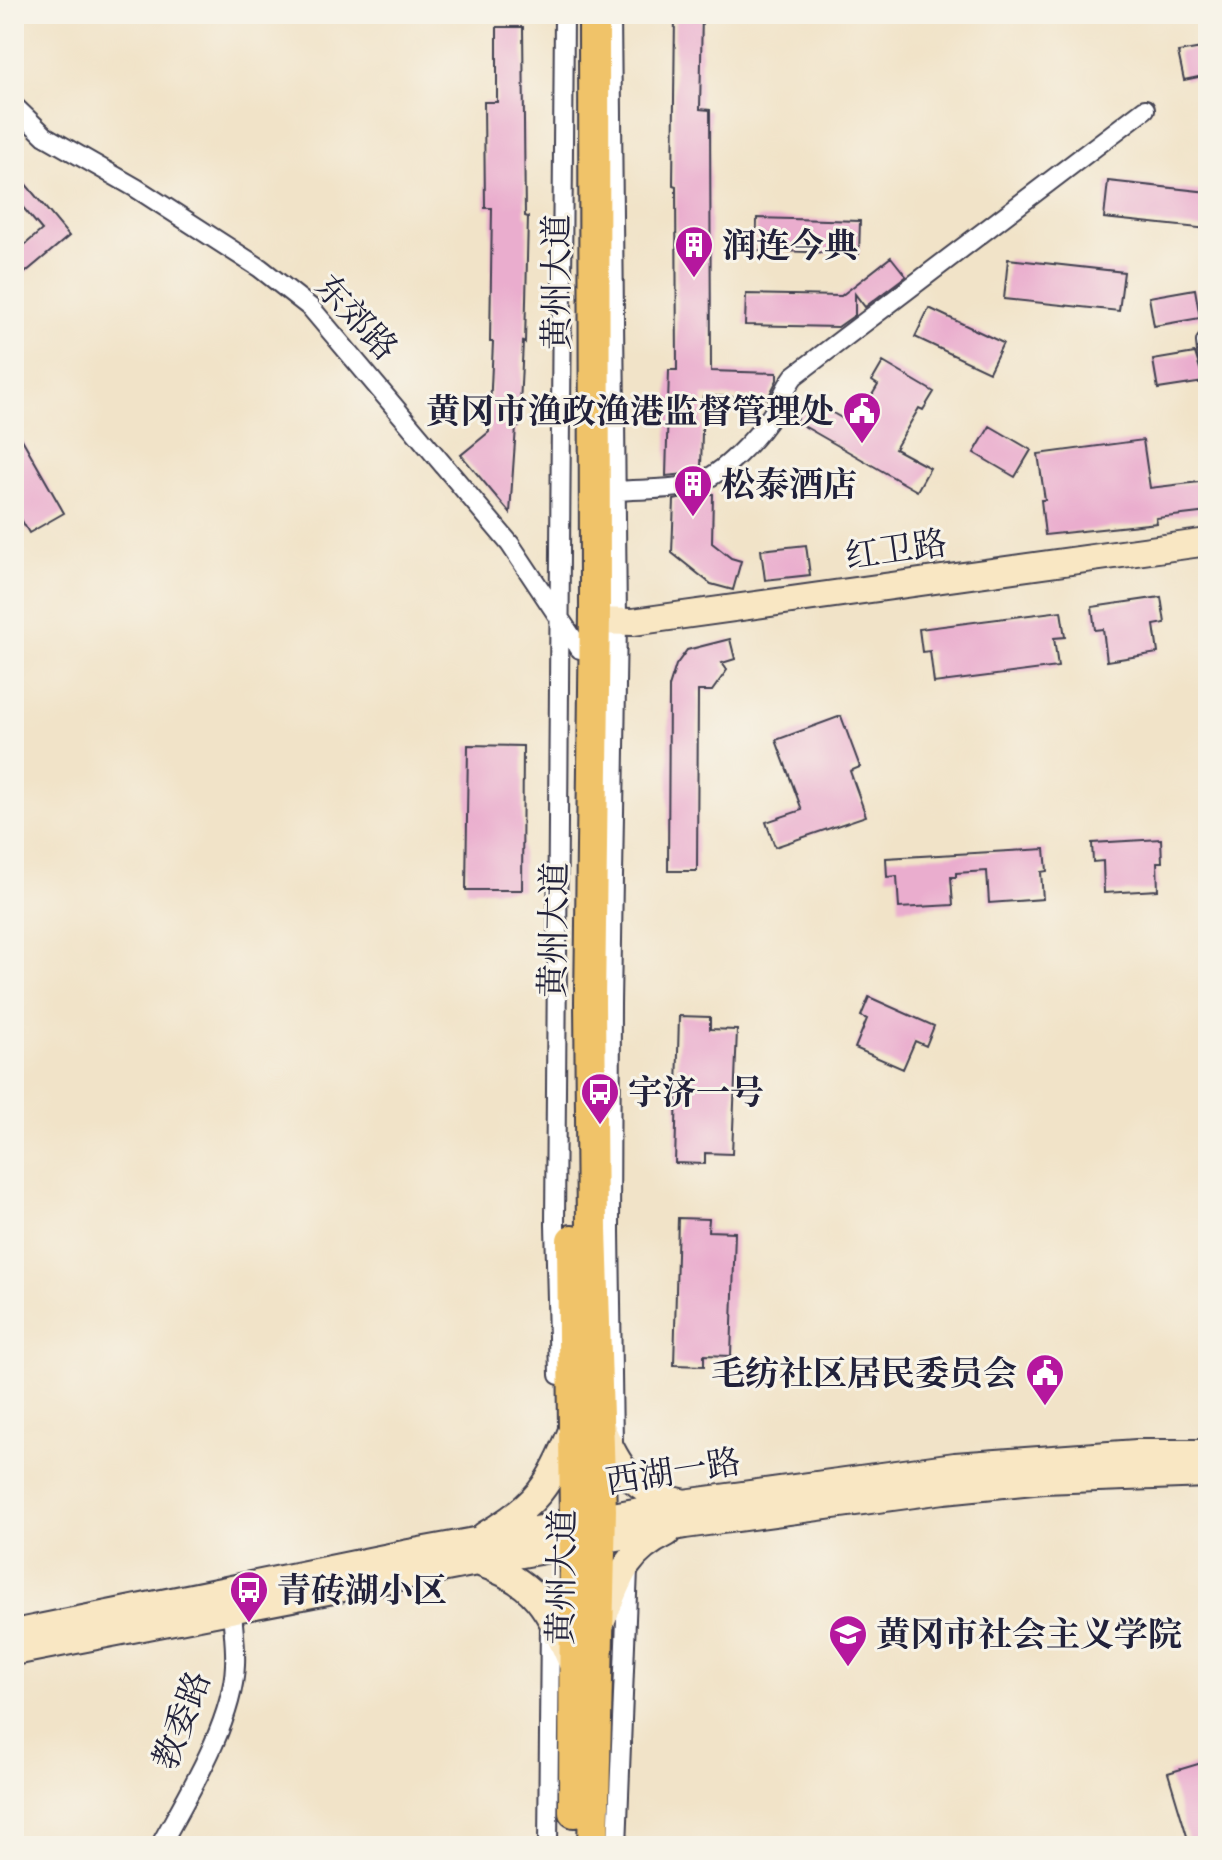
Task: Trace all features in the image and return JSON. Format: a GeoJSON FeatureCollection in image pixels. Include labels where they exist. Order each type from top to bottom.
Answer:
{"type":"FeatureCollection","features":[{"type":"Feature","properties":{"kind":"main road","name":"黄州大道"},"geometry":{"type":"LineString","coordinates":[[576,14],[580,649],[573,997],[587,1422]]}},
{"type":"Feature","properties":{"kind":"main road","name":"黄州大道"},"geometry":{"type":"LineString","coordinates":[[574,1846],[574,1667],[587,1532],[592,1230],[590,1002],[606,621],[594,14]]}},
{"type":"Feature","properties":{"kind":"main road","name":"红卫路"},"geometry":{"type":"LineString","coordinates":[[606,621],[633,622],[1208,542]]}},
{"type":"Feature","properties":{"kind":"main road"},"geometry":{"type":"LineString","coordinates":[[574,1667],[542,1603],[525,1584],[473,1553],[534,1500],[587,1422],[625,1472],[644,1489],[684,1514],[637,1551],[616,1585],[598,1632]]}},
{"type":"Feature","properties":{"kind":"main road","name":"西湖一路"},"geometry":{"type":"LineString","coordinates":[[14,1652],[232,1610],[473,1553],[684,1514],[1043,1480],[1207,1471]]}},
{"type":"Feature","properties":{"kind":"main road","name":"黄州大道"},"geometry":{"type":"LineString","coordinates":[[587,1532],[598,1632],[593,1846]]}},
{"type":"Feature","properties":{"kind":"main road","name":"西湖一路"},"geometry":{"type":"LineString","coordinates":[[14,1633],[409,1553],[473,1553]]}},
{"type":"Feature","properties":{"kind":"street"},"geometry":{"type":"LineString","coordinates":[[561,1459],[555,1225],[564,14]]}},
{"type":"Feature","properties":{"kind":"street"},"geometry":{"type":"LineString","coordinates":[[611,14],[616,491],[606,621],[613,1455]]}},
{"type":"Feature","properties":{"kind":"street","name":"东郊路"},"geometry":{"type":"LineString","coordinates":[[14,106],[45,136],[136,188],[260,268],[311,308],[510,544],[580,649]]}},
{"type":"Feature","properties":{"kind":"street"},"geometry":{"type":"LineString","coordinates":[[616,491],[695,485],[718,472],[753,439],[794,376],[1145,109]]}},
{"type":"Feature","properties":{"kind":"street"},"geometry":{"type":"LineString","coordinates":[[1208,340],[1208,360]]}},
{"type":"Feature","properties":{"kind":"street"},"geometry":{"type":"LineString","coordinates":[[617,1846],[628,1565]]}},
{"type":"Feature","properties":{"kind":"street","name":"教委路"},"geometry":{"type":"LineString","coordinates":[[160,1846],[208,1757],[228,1702],[235,1668],[232,1610]]}},
{"type":"Feature","properties":{"kind":"street"},"geometry":{"type":"LineString","coordinates":[[548,1846],[550,1617]]}},
{"type":"Feature","properties":{"kind":"building"},"geometry":{"type":"Polygon","coordinates":[[[675,14],[702,14],[700,109],[710,110],[711,371],[777,373],[777,380],[768,398],[703,396],[701,468],[686,474],[666,476],[669,370],[677,370],[676,186],[673,185],[675,14]]]}},
{"type":"Feature","properties":{"kind":"building"},"geometry":{"type":"Polygon","coordinates":[[[497,27],[523,27],[525,216],[528,217],[525,343],[510,513],[461,455],[489,432],[493,342],[490,342],[492,208],[485,208],[484,102],[497,102],[497,27]]]}},
{"type":"Feature","properties":{"kind":"building"},"geometry":{"type":"Polygon","coordinates":[[[1208,47],[1208,75],[1184,80],[1178,52],[1208,47]]]}},
{"type":"Feature","properties":{"kind":"building"},"geometry":{"type":"Polygon","coordinates":[[[14,170],[69,236],[14,282],[14,254],[42,230],[14,197],[14,170]]]}},
{"type":"Feature","properties":{"kind":"building"},"geometry":{"type":"Polygon","coordinates":[[[1108,181],[1208,192],[1208,229],[1104,218],[1108,181]]]}},
{"type":"Feature","properties":{"kind":"building"},"geometry":{"type":"Polygon","coordinates":[[[757,218],[860,221],[859,254],[756,250],[757,218]]]}},
{"type":"Feature","properties":{"kind":"building"},"geometry":{"type":"Polygon","coordinates":[[[891,257],[906,276],[865,307],[855,294],[855,315],[838,327],[745,325],[746,294],[841,296],[891,257]]]}},
{"type":"Feature","properties":{"kind":"building"},"geometry":{"type":"Polygon","coordinates":[[[1008,259],[1124,272],[1119,311],[1004,299],[1008,259]]]}},
{"type":"Feature","properties":{"kind":"building"},"geometry":{"type":"Polygon","coordinates":[[[1195,289],[1200,318],[1154,326],[1149,297],[1195,289]]]}},
{"type":"Feature","properties":{"kind":"building"},"geometry":{"type":"Polygon","coordinates":[[[929,308],[1003,343],[989,372],[915,337],[929,308]]]}},
{"type":"Feature","properties":{"kind":"building"},"geometry":{"type":"Polygon","coordinates":[[[1195,353],[1204,382],[1158,389],[1153,360],[1195,353]]]}},
{"type":"Feature","properties":{"kind":"building"},"geometry":{"type":"Polygon","coordinates":[[[883,362],[934,392],[923,410],[919,408],[895,449],[930,468],[917,491],[795,421],[808,399],[854,425],[878,385],[872,381],[883,362]]]}},
{"type":"Feature","properties":{"kind":"building"},"geometry":{"type":"Polygon","coordinates":[[[14,425],[64,513],[29,533],[14,507],[14,425]]]}},
{"type":"Feature","properties":{"kind":"building"},"geometry":{"type":"Polygon","coordinates":[[[990,426],[1031,450],[1015,477],[974,453],[990,426]]]}},
{"type":"Feature","properties":{"kind":"building"},"geometry":{"type":"Polygon","coordinates":[[[1143,440],[1150,488],[1208,481],[1208,512],[1156,518],[1157,523],[1045,535],[1041,500],[1045,500],[1038,454],[1143,440]]]}},
{"type":"Feature","properties":{"kind":"building","name":"松泰酒店"},"geometry":{"type":"Polygon","coordinates":[[[713,494],[712,543],[731,558],[741,561],[733,590],[711,584],[672,553],[674,500],[713,494]]]}},
{"type":"Feature","properties":{"kind":"building"},"geometry":{"type":"Polygon","coordinates":[[[806,545],[810,575],[765,580],[761,550],[806,545]]]}},
{"type":"Feature","properties":{"kind":"building"},"geometry":{"type":"Polygon","coordinates":[[[1161,597],[1165,623],[1154,625],[1158,653],[1107,661],[1103,629],[1095,630],[1092,607],[1161,597]]]}},
{"type":"Feature","properties":{"kind":"building"},"geometry":{"type":"Polygon","coordinates":[[[1061,611],[1065,637],[1054,638],[1058,667],[934,683],[930,651],[922,652],[919,629],[1061,611]]]}},
{"type":"Feature","properties":{"kind":"building"},"geometry":{"type":"Polygon","coordinates":[[[730,639],[735,659],[722,663],[727,670],[712,691],[698,691],[697,871],[668,871],[669,687],[676,665],[687,650],[730,639]]]}},
{"type":"Feature","properties":{"kind":"building"},"geometry":{"type":"Polygon","coordinates":[[[841,716],[860,767],[850,771],[866,816],[775,847],[766,822],[802,810],[776,740],[841,716]]]}},
{"type":"Feature","properties":{"kind":"building"},"geometry":{"type":"Polygon","coordinates":[[[468,745],[523,746],[522,890],[466,890],[468,745]]]}},
{"type":"Feature","properties":{"kind":"building"},"geometry":{"type":"Polygon","coordinates":[[[1161,839],[1162,862],[1157,862],[1158,890],[1104,893],[1103,861],[1093,862],[1092,843],[1161,839]]]}},
{"type":"Feature","properties":{"kind":"building"},"geometry":{"type":"Polygon","coordinates":[[[1045,849],[1047,871],[1041,872],[1043,899],[989,903],[987,871],[956,873],[956,877],[951,877],[953,905],[899,908],[897,876],[887,877],[886,858],[1045,849]]]}},
{"type":"Feature","properties":{"kind":"building"},"geometry":{"type":"Polygon","coordinates":[[[869,997],[934,1026],[926,1046],[915,1041],[903,1069],[855,1048],[867,1019],[861,1016],[869,997]]]}},
{"type":"Feature","properties":{"kind":"building"},"geometry":{"type":"Polygon","coordinates":[[[679,1016],[710,1017],[710,1029],[737,1030],[732,1154],[705,1153],[705,1164],[675,1163],[679,1016]]]}},
{"type":"Feature","properties":{"kind":"building"},"geometry":{"type":"Polygon","coordinates":[[[678,1218],[709,1219],[708,1231],[735,1232],[731,1356],[704,1355],[704,1366],[674,1365],[678,1218]]]}},
{"type":"Feature","properties":{"kind":"building"},"geometry":{"type":"Polygon","coordinates":[[[1208,1761],[1208,1846],[1190,1846],[1168,1773],[1208,1761]]]}},
{"type":"Feature","properties":{"kind":"place","name":"润连今典"},"geometry":{"type":"Point","coordinates":[694,279]}},
{"type":"Feature","properties":{"kind":"place","name":"黄冈市渔政渔港监督管理处"},"geometry":{"type":"Point","coordinates":[862,445]}},
{"type":"Feature","properties":{"kind":"place","name":"松泰酒店"},"geometry":{"type":"Point","coordinates":[693,518]}},
{"type":"Feature","properties":{"kind":"place","name":"宇济一号"},"geometry":{"type":"Point","coordinates":[600,1126]}},
{"type":"Feature","properties":{"kind":"place","name":"毛纺社区居民委员会"},"geometry":{"type":"Point","coordinates":[1045,1407]}},
{"type":"Feature","properties":{"kind":"place","name":"青砖湖小区"},"geometry":{"type":"Point","coordinates":[249,1624]}},
{"type":"Feature","properties":{"kind":"place","name":"黄冈市社会主义学院"},"geometry":{"type":"Point","coordinates":[848,1668]}}]}
